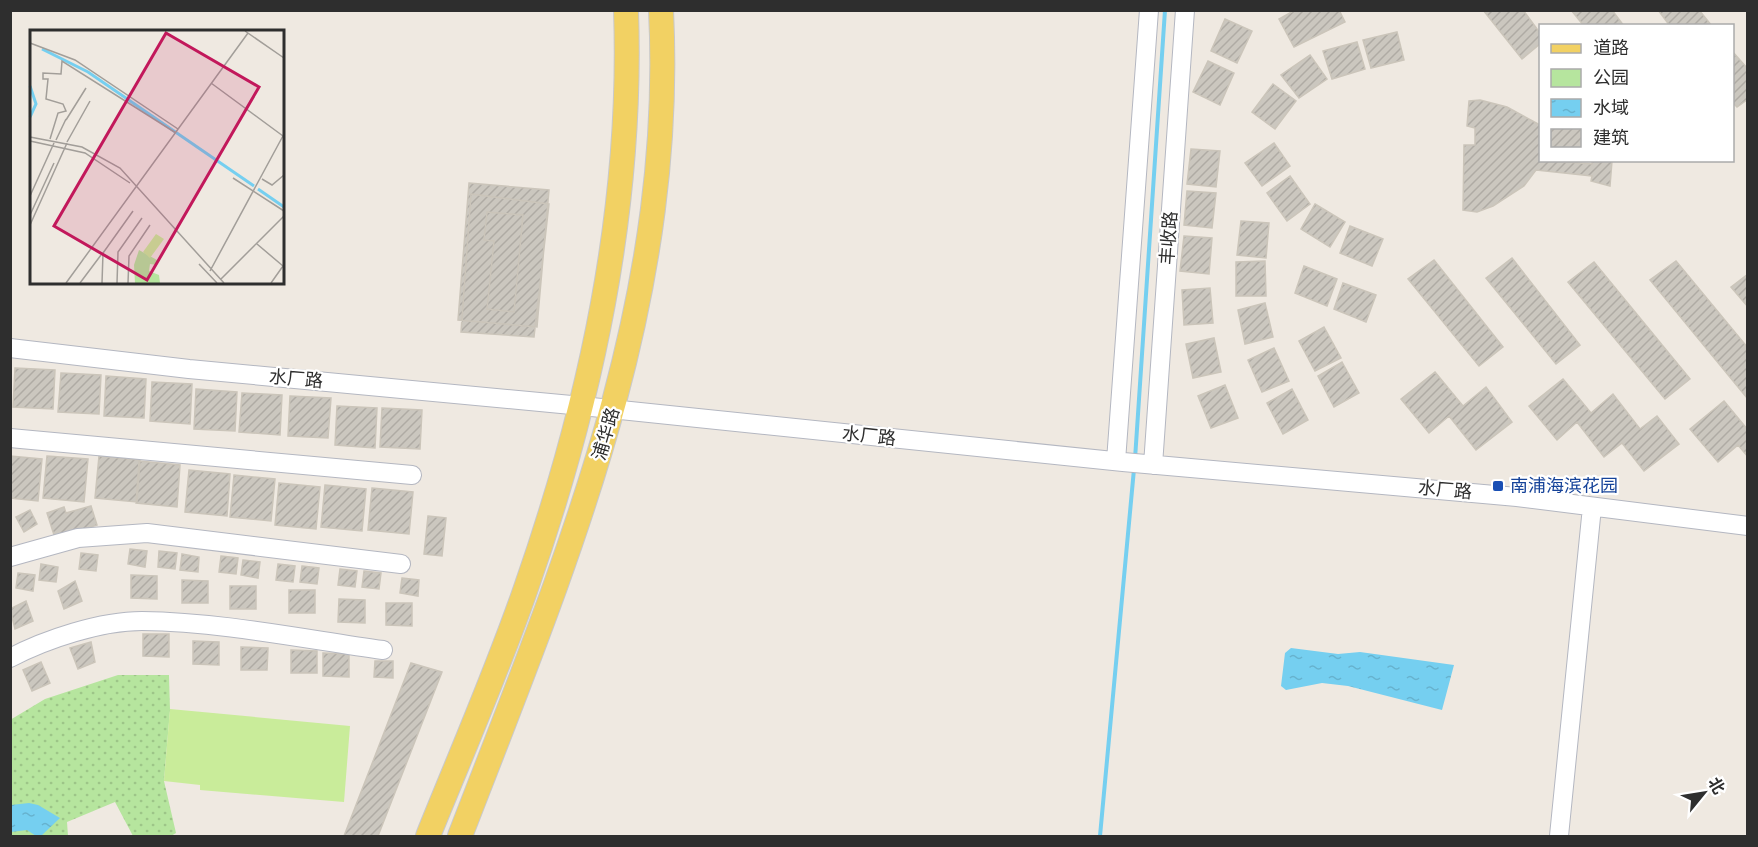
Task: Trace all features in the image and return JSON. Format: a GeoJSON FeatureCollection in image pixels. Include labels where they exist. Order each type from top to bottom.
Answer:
{"type":"FeatureCollection","features":[{"type":"Feature","properties":{"kind":"main road","name":"浦华路"},"geometry":{"type":"LineString","coordinates":[[428,837],[525,590],[582,406],[607,284],[621,179],[626,117],[626,10]]}},
{"type":"Feature","properties":{"kind":"main road","name":"浦华路"},"geometry":{"type":"LineString","coordinates":[[460,837],[558,583],[614,409],[652,220],[660,135],[660,10]]}},
{"type":"Feature","properties":{"kind":"street"},"geometry":{"type":"LineString","coordinates":[[1133,463],[1149,10]]}},
{"type":"Feature","properties":{"kind":"street","name":"丰收路"},"geometry":{"type":"LineString","coordinates":[[1133,463],[1185,10]]}},
{"type":"Feature","properties":{"kind":"street","name":"水厂路"},"geometry":{"type":"LineString","coordinates":[[10,348],[189,369],[614,409],[1133,463],[1517,497],[1748,526]]}},
{"type":"Feature","properties":{"kind":"street"},"geometry":{"type":"LineString","coordinates":[[11,438],[412,476]]}},
{"type":"Feature","properties":{"kind":"street"},"geometry":{"type":"LineString","coordinates":[[1559,837],[1592,507]]}},
{"type":"Feature","properties":{"kind":"street"},"geometry":{"type":"LineString","coordinates":[[10,557],[78,538],[147,533],[401,564]]}},
{"type":"Feature","properties":{"kind":"street"},"geometry":{"type":"LineString","coordinates":[[10,658],[86,629],[140,621],[229,628],[383,650]]}},
{"type":"Feature","properties":{"kind":"green space"},"geometry":{"type":"Polygon","coordinates":[[[118,675],[169,675],[170,710],[164,781],[176,833],[171,836],[133,836],[115,802],[67,822],[68,836],[11,836],[10,720],[45,699],[118,675]]]}},
{"type":"Feature","properties":{"kind":"green space"},"geometry":{"type":"Polygon","coordinates":[[[170,709],[350,726],[344,802],[200,790],[200,785],[164,781],[170,709]]]}},
{"type":"Feature","properties":{"kind":"water"},"geometry":{"type":"Polygon","coordinates":[[[1291,648],[1338,654],[1360,652],[1454,665],[1442,710],[1348,686],[1322,683],[1286,690],[1281,686],[1285,653],[1291,648]]]}},
{"type":"Feature","properties":{"kind":"water"},"geometry":{"type":"Polygon","coordinates":[[[29,803],[38,805],[60,818],[41,836],[36,836],[27,830],[11,832],[11,805],[29,803]]]}},
{"type":"Feature","properties":{"kind":"building"},"geometry":{"type":"Polygon","coordinates":[[[1295,10],[1339,10],[1345,22],[1294,47],[1279,19],[1295,10]]]}},
{"type":"Feature","properties":{"kind":"building"},"geometry":{"type":"Polygon","coordinates":[[[1483,10],[1523,10],[1539,32],[1539,45],[1522,59],[1483,10]]]}},
{"type":"Feature","properties":{"kind":"building"},"geometry":{"type":"Polygon","coordinates":[[[1571,10],[1612,10],[1622,24],[1582,24],[1571,10]]]}},
{"type":"Feature","properties":{"kind":"building"},"geometry":{"type":"Polygon","coordinates":[[[1658,10],[1699,10],[1710,24],[1668,24],[1658,10]]]}},
{"type":"Feature","properties":{"kind":"building"},"geometry":{"type":"Polygon","coordinates":[[[1225,19],[1252,31],[1237,63],[1211,51],[1225,19]]]}},
{"type":"Feature","properties":{"kind":"building"},"geometry":{"type":"Polygon","coordinates":[[[1397,32],[1404,60],[1371,68],[1363,40],[1397,32]]]}},
{"type":"Feature","properties":{"kind":"building"},"geometry":{"type":"Polygon","coordinates":[[[1357,42],[1365,69],[1332,79],[1323,51],[1357,42]]]}},
{"type":"Feature","properties":{"kind":"building"},"geometry":{"type":"Polygon","coordinates":[[[1734,53],[1748,69],[1748,99],[1737,107],[1734,104],[1734,53]]]}},
{"type":"Feature","properties":{"kind":"building"},"geometry":{"type":"Polygon","coordinates":[[[1310,55],[1327,79],[1299,98],[1281,75],[1310,55]]]}},
{"type":"Feature","properties":{"kind":"building"},"geometry":{"type":"Polygon","coordinates":[[[1208,61],[1234,73],[1220,105],[1193,92],[1208,61]]]}},
{"type":"Feature","properties":{"kind":"building"},"geometry":{"type":"Polygon","coordinates":[[[1273,84],[1296,101],[1275,129],[1252,112],[1273,84]]]}},
{"type":"Feature","properties":{"kind":"building"},"geometry":{"type":"Polygon","coordinates":[[[1480,100],[1507,107],[1539,124],[1539,162],[1592,164],[1592,162],[1612,162],[1610,186],[1591,181],[1592,176],[1536,170],[1524,186],[1493,206],[1477,212],[1463,210],[1464,145],[1475,145],[1475,128],[1467,126],[1469,101],[1480,100]]]}},
{"type":"Feature","properties":{"kind":"building"},"geometry":{"type":"Polygon","coordinates":[[[1274,143],[1290,166],[1262,186],[1245,163],[1274,143]]]}},
{"type":"Feature","properties":{"kind":"building"},"geometry":{"type":"Polygon","coordinates":[[[1191,149],[1220,151],[1216,187],[1187,184],[1191,149]]]}},
{"type":"Feature","properties":{"kind":"building"},"geometry":{"type":"Polygon","coordinates":[[[1290,176],[1310,204],[1287,221],[1267,193],[1290,176]]]}},
{"type":"Feature","properties":{"kind":"building"},"geometry":{"type":"Polygon","coordinates":[[[469,183],[549,190],[537,327],[458,320],[469,183]]]}},
{"type":"Feature","properties":{"kind":"building"},"geometry":{"type":"Polygon","coordinates":[[[1187,191],[1216,193],[1212,228],[1184,225],[1187,191]]]}},
{"type":"Feature","properties":{"kind":"building"},"geometry":{"type":"Polygon","coordinates":[[[471,194],[549,204],[534,337],[461,332],[471,194]]]}},
{"type":"Feature","properties":{"kind":"building"},"geometry":{"type":"Polygon","coordinates":[[[1315,204],[1345,222],[1330,247],[1301,229],[1315,204]]]}},
{"type":"Feature","properties":{"kind":"building"},"geometry":{"type":"Polygon","coordinates":[[[487,212],[523,215],[514,312],[487,309],[494,241],[484,240],[487,212]]]}},
{"type":"Feature","properties":{"kind":"building"},"geometry":{"type":"Polygon","coordinates":[[[1241,221],[1269,223],[1266,258],[1237,255],[1241,221]]]}},
{"type":"Feature","properties":{"kind":"building"},"geometry":{"type":"Polygon","coordinates":[[[1350,226],[1383,239],[1372,266],[1340,253],[1350,226]]]}},
{"type":"Feature","properties":{"kind":"building"},"geometry":{"type":"Polygon","coordinates":[[[1184,236],[1212,238],[1209,274],[1180,271],[1184,236]]]}},
{"type":"Feature","properties":{"kind":"building"},"geometry":{"type":"Polygon","coordinates":[[[1512,258],[1580,345],[1556,364],[1486,278],[1512,258]]]}},
{"type":"Feature","properties":{"kind":"building"},"geometry":{"type":"Polygon","coordinates":[[[1434,260],[1503,347],[1479,366],[1408,279],[1434,260]]]}},
{"type":"Feature","properties":{"kind":"building"},"geometry":{"type":"Polygon","coordinates":[[[1265,261],[1266,296],[1236,296],[1236,262],[1265,261]]]}},
{"type":"Feature","properties":{"kind":"building"},"geometry":{"type":"Polygon","coordinates":[[[1676,261],[1748,348],[1747,398],[1650,280],[1676,261]]]}},
{"type":"Feature","properties":{"kind":"building"},"geometry":{"type":"Polygon","coordinates":[[[1594,262],[1690,379],[1665,399],[1568,282],[1594,262]]]}},
{"type":"Feature","properties":{"kind":"building"},"geometry":{"type":"Polygon","coordinates":[[[1304,266],[1337,279],[1327,306],[1295,293],[1304,266]]]}},
{"type":"Feature","properties":{"kind":"building"},"geometry":{"type":"Polygon","coordinates":[[[1748,274],[1748,307],[1731,287],[1748,274]]]}},
{"type":"Feature","properties":{"kind":"building"},"geometry":{"type":"Polygon","coordinates":[[[1343,283],[1376,295],[1366,322],[1334,309],[1343,283]]]}},
{"type":"Feature","properties":{"kind":"building"},"geometry":{"type":"Polygon","coordinates":[[[1210,288],[1213,323],[1184,325],[1182,290],[1210,288]]]}},
{"type":"Feature","properties":{"kind":"building"},"geometry":{"type":"Polygon","coordinates":[[[1265,303],[1273,337],[1245,344],[1238,310],[1265,303]]]}},
{"type":"Feature","properties":{"kind":"building"},"geometry":{"type":"Polygon","coordinates":[[[1324,327],[1341,358],[1315,371],[1299,341],[1324,327]]]}},
{"type":"Feature","properties":{"kind":"building"},"geometry":{"type":"Polygon","coordinates":[[[1214,338],[1221,372],[1193,378],[1186,344],[1214,338]]]}},
{"type":"Feature","properties":{"kind":"building"},"geometry":{"type":"Polygon","coordinates":[[[1274,348],[1289,381],[1262,392],[1248,360],[1274,348]]]}},
{"type":"Feature","properties":{"kind":"building"},"geometry":{"type":"Polygon","coordinates":[[[1342,362],[1359,393],[1334,407],[1318,376],[1342,362]]]}},
{"type":"Feature","properties":{"kind":"building"},"geometry":{"type":"Polygon","coordinates":[[[15,368],[55,370],[53,409],[13,407],[15,368]]]}},
{"type":"Feature","properties":{"kind":"building"},"geometry":{"type":"Polygon","coordinates":[[[1435,372],[1463,406],[1486,387],[1512,422],[1476,450],[1449,416],[1429,433],[1401,399],[1435,372]]]}},
{"type":"Feature","properties":{"kind":"building"},"geometry":{"type":"Polygon","coordinates":[[[61,373],[101,375],[99,414],[58,412],[61,373]]]}},
{"type":"Feature","properties":{"kind":"building"},"geometry":{"type":"Polygon","coordinates":[[[106,376],[146,379],[144,418],[104,416],[106,376]]]}},
{"type":"Feature","properties":{"kind":"building"},"geometry":{"type":"Polygon","coordinates":[[[1563,379],[1591,413],[1613,394],[1640,429],[1657,416],[1679,444],[1644,471],[1622,443],[1604,457],[1577,422],[1557,440],[1529,406],[1563,379]]]}},
{"type":"Feature","properties":{"kind":"building"},"geometry":{"type":"Polygon","coordinates":[[[152,382],[192,384],[190,424],[150,421],[152,382]]]}},
{"type":"Feature","properties":{"kind":"building"},"geometry":{"type":"Polygon","coordinates":[[[1225,385],[1238,418],[1211,428],[1198,396],[1225,385]]]}},
{"type":"Feature","properties":{"kind":"building"},"geometry":{"type":"Polygon","coordinates":[[[196,389],[237,392],[235,431],[194,429],[196,389]]]}},
{"type":"Feature","properties":{"kind":"building"},"geometry":{"type":"Polygon","coordinates":[[[1292,389],[1308,420],[1283,434],[1267,403],[1292,389]]]}},
{"type":"Feature","properties":{"kind":"building"},"geometry":{"type":"Polygon","coordinates":[[[242,393],[282,395],[280,435],[239,432],[242,393]]]}},
{"type":"Feature","properties":{"kind":"building"},"geometry":{"type":"Polygon","coordinates":[[[290,396],[331,398],[328,438],[288,436],[290,396]]]}},
{"type":"Feature","properties":{"kind":"building"},"geometry":{"type":"Polygon","coordinates":[[[1724,401],[1748,430],[1748,457],[1738,445],[1718,462],[1690,429],[1724,401]]]}},
{"type":"Feature","properties":{"kind":"building"},"geometry":{"type":"Polygon","coordinates":[[[337,406],[377,408],[375,448],[335,445],[337,406]]]}},
{"type":"Feature","properties":{"kind":"building"},"geometry":{"type":"Polygon","coordinates":[[[382,408],[422,410],[420,449],[380,447],[382,408]]]}},
{"type":"Feature","properties":{"kind":"building"},"geometry":{"type":"Polygon","coordinates":[[[10,456],[42,459],[38,501],[10,498],[10,456]]]}},
{"type":"Feature","properties":{"kind":"building"},"geometry":{"type":"Polygon","coordinates":[[[47,456],[88,459],[84,502],[43,498],[47,456]]]}},
{"type":"Feature","properties":{"kind":"building"},"geometry":{"type":"Polygon","coordinates":[[[99,456],[140,460],[137,502],[95,498],[99,456]]]}},
{"type":"Feature","properties":{"kind":"building"},"geometry":{"type":"Polygon","coordinates":[[[139,461],[180,465],[177,507],[136,503],[139,461]]]}},
{"type":"Feature","properties":{"kind":"building"},"geometry":{"type":"Polygon","coordinates":[[[189,470],[230,474],[227,516],[185,512],[189,470]]]}},
{"type":"Feature","properties":{"kind":"building"},"geometry":{"type":"Polygon","coordinates":[[[234,475],[275,479],[271,521],[230,517],[234,475]]]}},
{"type":"Feature","properties":{"kind":"building"},"geometry":{"type":"Polygon","coordinates":[[[279,483],[320,487],[316,529],[275,525],[279,483]]]}},
{"type":"Feature","properties":{"kind":"building"},"geometry":{"type":"Polygon","coordinates":[[[325,485],[366,489],[362,531],[321,527],[325,485]]]}},
{"type":"Feature","properties":{"kind":"building"},"geometry":{"type":"Polygon","coordinates":[[[372,488],[413,492],[409,534],[368,530],[372,488]]]}},
{"type":"Feature","properties":{"kind":"building"},"geometry":{"type":"Polygon","coordinates":[[[91,506],[97,525],[55,538],[47,513],[64,507],[66,513],[91,506]]]}},
{"type":"Feature","properties":{"kind":"building"},"geometry":{"type":"Polygon","coordinates":[[[30,510],[37,524],[24,532],[16,517],[30,510]]]}},
{"type":"Feature","properties":{"kind":"building"},"geometry":{"type":"Polygon","coordinates":[[[428,516],[446,518],[442,556],[424,554],[428,516]]]}},
{"type":"Feature","properties":{"kind":"building"},"geometry":{"type":"Polygon","coordinates":[[[130,549],[147,551],[145,567],[128,564],[130,549]]]}},
{"type":"Feature","properties":{"kind":"building"},"geometry":{"type":"Polygon","coordinates":[[[159,551],[177,553],[175,569],[158,567],[159,551]]]}},
{"type":"Feature","properties":{"kind":"building"},"geometry":{"type":"Polygon","coordinates":[[[81,553],[98,555],[96,571],[79,569],[81,553]]]}},
{"type":"Feature","properties":{"kind":"building"},"geometry":{"type":"Polygon","coordinates":[[[182,554],[199,557],[198,572],[180,570],[182,554]]]}},
{"type":"Feature","properties":{"kind":"building"},"geometry":{"type":"Polygon","coordinates":[[[221,556],[238,558],[236,574],[219,572],[221,556]]]}},
{"type":"Feature","properties":{"kind":"building"},"geometry":{"type":"Polygon","coordinates":[[[243,560],[260,562],[258,578],[241,575],[243,560]]]}},
{"type":"Feature","properties":{"kind":"building"},"geometry":{"type":"Polygon","coordinates":[[[41,564],[58,567],[56,582],[39,580],[41,564]]]}},
{"type":"Feature","properties":{"kind":"building"},"geometry":{"type":"Polygon","coordinates":[[[278,564],[295,566],[293,582],[276,580],[278,564]]]}},
{"type":"Feature","properties":{"kind":"building"},"geometry":{"type":"Polygon","coordinates":[[[302,566],[319,568],[317,584],[300,582],[302,566]]]}},
{"type":"Feature","properties":{"kind":"building"},"geometry":{"type":"Polygon","coordinates":[[[340,569],[357,571],[355,587],[338,585],[340,569]]]}},
{"type":"Feature","properties":{"kind":"building"},"geometry":{"type":"Polygon","coordinates":[[[364,571],[381,573],[379,589],[362,587],[364,571]]]}},
{"type":"Feature","properties":{"kind":"building"},"geometry":{"type":"Polygon","coordinates":[[[18,573],[35,575],[33,591],[16,588],[18,573]]]}},
{"type":"Feature","properties":{"kind":"building"},"geometry":{"type":"Polygon","coordinates":[[[131,575],[157,576],[157,599],[131,598],[131,575]]]}},
{"type":"Feature","properties":{"kind":"building"},"geometry":{"type":"Polygon","coordinates":[[[402,578],[419,580],[418,596],[400,593],[402,578]]]}},
{"type":"Feature","properties":{"kind":"building"},"geometry":{"type":"Polygon","coordinates":[[[182,580],[208,581],[208,603],[182,603],[182,580]]]}},
{"type":"Feature","properties":{"kind":"building"},"geometry":{"type":"Polygon","coordinates":[[[75,581],[82,601],[64,609],[58,591],[75,581]]]}},
{"type":"Feature","properties":{"kind":"building"},"geometry":{"type":"Polygon","coordinates":[[[230,586],[256,586],[256,609],[230,609],[230,586]]]}},
{"type":"Feature","properties":{"kind":"building"},"geometry":{"type":"Polygon","coordinates":[[[289,590],[315,590],[315,613],[289,613],[289,590]]]}},
{"type":"Feature","properties":{"kind":"building"},"geometry":{"type":"Polygon","coordinates":[[[339,599],[365,600],[365,623],[338,622],[339,599]]]}},
{"type":"Feature","properties":{"kind":"building"},"geometry":{"type":"Polygon","coordinates":[[[26,601],[33,621],[15,629],[10,609],[26,601]]]}},
{"type":"Feature","properties":{"kind":"building"},"geometry":{"type":"Polygon","coordinates":[[[386,603],[412,603],[412,626],[386,625],[386,603]]]}},
{"type":"Feature","properties":{"kind":"building"},"geometry":{"type":"Polygon","coordinates":[[[143,634],[169,634],[169,657],[143,656],[143,634]]]}},
{"type":"Feature","properties":{"kind":"building"},"geometry":{"type":"Polygon","coordinates":[[[193,641],[219,642],[219,665],[193,664],[193,641]]]}},
{"type":"Feature","properties":{"kind":"building"},"geometry":{"type":"Polygon","coordinates":[[[91,642],[95,662],[78,669],[70,648],[91,642]]]}},
{"type":"Feature","properties":{"kind":"building"},"geometry":{"type":"Polygon","coordinates":[[[241,647],[268,648],[267,670],[241,670],[241,647]]]}},
{"type":"Feature","properties":{"kind":"building"},"geometry":{"type":"Polygon","coordinates":[[[291,650],[317,651],[317,673],[291,673],[291,650]]]}},
{"type":"Feature","properties":{"kind":"building"},"geometry":{"type":"Polygon","coordinates":[[[323,653],[349,654],[349,677],[323,676],[323,653]]]}},
{"type":"Feature","properties":{"kind":"building"},"geometry":{"type":"Polygon","coordinates":[[[375,661],[393,661],[393,678],[374,677],[375,661]]]}},
{"type":"Feature","properties":{"kind":"building"},"geometry":{"type":"Polygon","coordinates":[[[41,662],[50,683],[32,691],[23,670],[41,662]]]}},
{"type":"Feature","properties":{"kind":"building"},"geometry":{"type":"Polygon","coordinates":[[[411,663],[442,672],[378,836],[344,836],[411,663]]]}},
{"type":"Feature","properties":{"kind":"waterway"},"geometry":{"type":"LineString","coordinates":[[1135,459],[1165,10]]}},
{"type":"Feature","properties":{"kind":"waterway"},"geometry":{"type":"LineString","coordinates":[[1100,836],[1134,469]]}},
{"type":"Feature","properties":{"kind":"place","name":"南浦海滨花园"},"geometry":{"type":"Point","coordinates":[1498,486]}}]}
